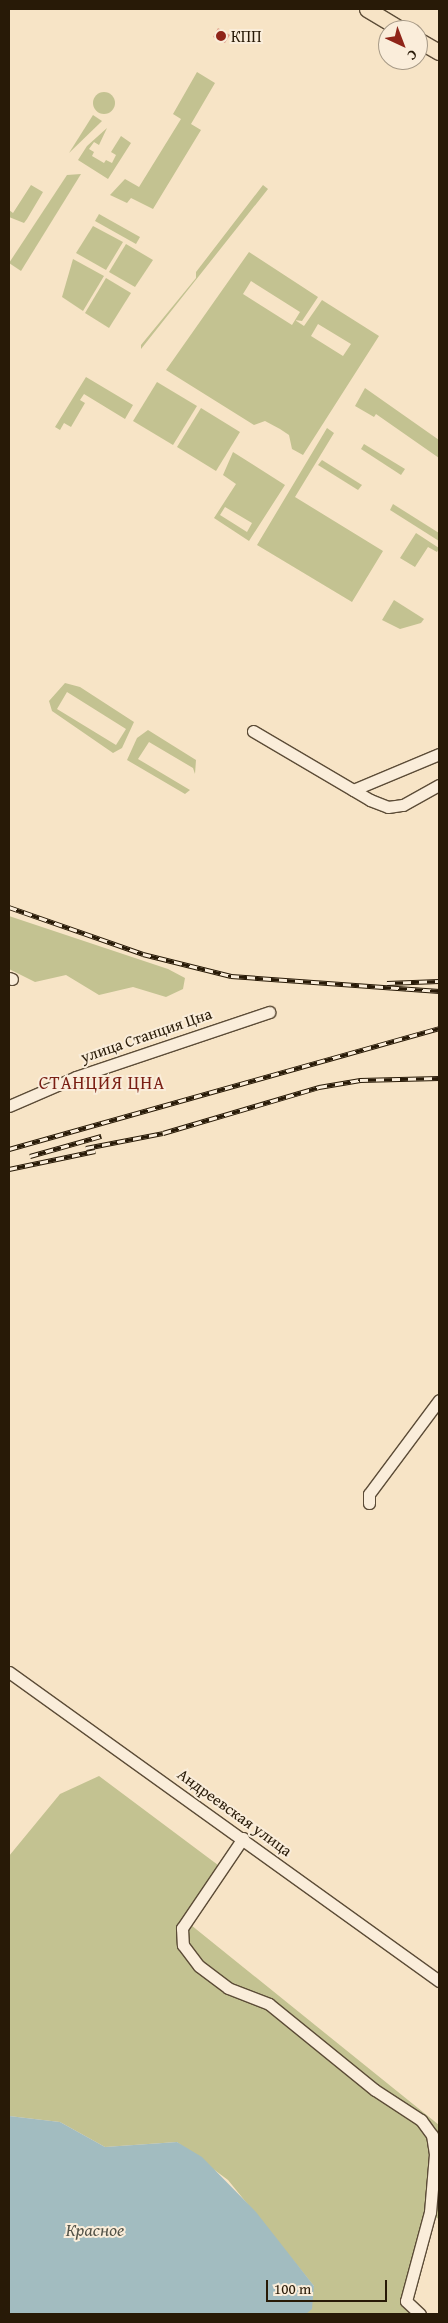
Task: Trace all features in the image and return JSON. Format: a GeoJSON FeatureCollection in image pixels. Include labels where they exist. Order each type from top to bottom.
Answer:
{"type":"FeatureCollection","features":[{"type":"Feature","properties":{"kind":"main road"},"geometry":{"type":"LineString","coordinates":[[367,9],[385,20]]}},
{"type":"Feature","properties":{"kind":"main road"},"geometry":{"type":"LineString","coordinates":[[428,46],[439,52]]}},
{"type":"Feature","properties":{"kind":"street"},"geometry":{"type":"LineString","coordinates":[[253,731],[353,790],[388,807],[403,805],[439,785]]}},
{"type":"Feature","properties":{"kind":"street"},"geometry":{"type":"LineString","coordinates":[[353,790],[439,754]]}},
{"type":"Feature","properties":{"kind":"street","name":"улица Станция Цна"},"geometry":{"type":"LineString","coordinates":[[9,1106],[76,1077],[269,1012]]}},
{"type":"Feature","properties":{"kind":"street"},"geometry":{"type":"LineString","coordinates":[[369,1503],[369,1494],[439,1400]]}},
{"type":"Feature","properties":{"kind":"street","name":"Андреевская улица"},"geometry":{"type":"LineString","coordinates":[[9,1672],[243,1838],[439,1981]]}},
{"type":"Feature","properties":{"kind":"street"},"geometry":{"type":"LineString","coordinates":[[243,1838],[182,1928],[183,1945],[199,1966],[228,1988],[269,2004],[374,2090],[421,2120],[432,2135],[436,2154],[430,2212],[406,2301],[420,2314]]}},
{"type":"Feature","properties":{"kind":"shaded area"},"geometry":{"type":"Polygon","coordinates":[[[197,72],[215,83],[191,124],[201,130],[153,209],[131,198],[127,203],[110,195],[125,179],[139,187],[181,119],[173,114],[197,72]]]}},
{"type":"Feature","properties":{"kind":"shaded area"},"geometry":{"type":"Polygon","coordinates":[[[104,92],[112,95],[115,103],[112,111],[104,114],[96,111],[93,103],[96,95],[104,92]]]}},
{"type":"Feature","properties":{"kind":"shaded area"},"geometry":{"type":"Polygon","coordinates":[[[93,115],[102,121],[69,153],[93,115]]]}},
{"type":"Feature","properties":{"kind":"shaded area"},"geometry":{"type":"Polygon","coordinates":[[[107,128],[99,145],[94,142],[89,149],[94,152],[92,156],[104,163],[106,160],[112,163],[116,155],[111,152],[121,136],[131,143],[108,179],[78,160],[87,146],[107,128]]]}},
{"type":"Feature","properties":{"kind":"shaded area"},"geometry":{"type":"Polygon","coordinates":[[[81,174],[21,271],[9,263],[67,175],[81,174]]]}},
{"type":"Feature","properties":{"kind":"shaded area"},"geometry":{"type":"Polygon","coordinates":[[[31,185],[43,192],[27,219],[24,223],[9,217],[9,210],[13,213],[31,185]]]}},
{"type":"Feature","properties":{"kind":"shaded area"},"geometry":{"type":"Polygon","coordinates":[[[263,185],[268,189],[141,349],[141,345],[196,278],[196,272],[263,185]]]}},
{"type":"Feature","properties":{"kind":"shaded area"},"geometry":{"type":"Polygon","coordinates":[[[99,214],[140,237],[136,244],[95,221],[99,214]]]}},
{"type":"Feature","properties":{"kind":"shaded area"},"geometry":{"type":"Polygon","coordinates":[[[93,226],[123,242],[106,270],[76,253],[93,226]]]}},
{"type":"Feature","properties":{"kind":"shaded area"},"geometry":{"type":"Polygon","coordinates":[[[126,244],[153,260],[135,287],[109,272],[126,244]]]}},
{"type":"Feature","properties":{"kind":"shaded area"},"geometry":{"type":"Polygon","coordinates":[[[249,252],[318,297],[302,321],[295,320],[304,326],[322,300],[379,336],[303,455],[292,449],[289,435],[280,429],[265,421],[254,425],[166,370],[249,252]],[[251,281],[243,294],[292,325],[300,312],[251,281]],[[318,324],[311,336],[343,356],[351,344],[318,324]]]}},
{"type":"Feature","properties":{"kind":"shaded area"},"geometry":{"type":"Polygon","coordinates":[[[73,259],[104,276],[83,311],[62,297],[73,259]]]}},
{"type":"Feature","properties":{"kind":"shaded area"},"geometry":{"type":"Polygon","coordinates":[[[106,278],[131,293],[109,328],[85,313],[106,278]]]}},
{"type":"Feature","properties":{"kind":"shaded area"},"geometry":{"type":"Polygon","coordinates":[[[86,377],[133,405],[125,419],[84,394],[80,400],[85,403],[71,427],[64,423],[60,430],[55,427],[86,377]]]}},
{"type":"Feature","properties":{"kind":"shaded area"},"geometry":{"type":"Polygon","coordinates":[[[157,382],[197,406],[173,445],[133,421],[157,382]]]}},
{"type":"Feature","properties":{"kind":"shaded area"},"geometry":{"type":"Polygon","coordinates":[[[365,388],[439,440],[439,458],[376,414],[374,417],[355,406],[365,388]]]}},
{"type":"Feature","properties":{"kind":"shaded area"},"geometry":{"type":"Polygon","coordinates":[[[201,408],[240,432],[216,471],[177,447],[201,408]]]}},
{"type":"Feature","properties":{"kind":"shaded area"},"geometry":{"type":"Polygon","coordinates":[[[327,428],[334,433],[295,497],[383,551],[352,602],[257,545],[327,428]]]}},
{"type":"Feature","properties":{"kind":"shaded area"},"geometry":{"type":"Polygon","coordinates":[[[364,444],[405,469],[401,475],[361,449],[364,444]]]}},
{"type":"Feature","properties":{"kind":"shaded area"},"geometry":{"type":"Polygon","coordinates":[[[233,452],[285,485],[249,541],[214,518],[236,484],[223,475],[233,452]],[[225,507],[220,515],[247,532],[252,523],[225,507]]]}},
{"type":"Feature","properties":{"kind":"shaded area"},"geometry":{"type":"Polygon","coordinates":[[[322,460],[362,485],[358,490],[318,465],[322,460]]]}},
{"type":"Feature","properties":{"kind":"shaded area"},"geometry":{"type":"Polygon","coordinates":[[[393,504],[439,533],[439,541],[390,510],[393,504]]]}},
{"type":"Feature","properties":{"kind":"shaded area"},"geometry":{"type":"Polygon","coordinates":[[[416,533],[439,548],[437,552],[428,547],[415,567],[400,558],[416,533]]]}},
{"type":"Feature","properties":{"kind":"shaded area"},"geometry":{"type":"Polygon","coordinates":[[[394,600],[424,619],[421,623],[400,629],[382,620],[394,600]]]}},
{"type":"Feature","properties":{"kind":"shaded area"},"geometry":{"type":"Polygon","coordinates":[[[65,683],[80,687],[134,722],[122,748],[113,753],[52,711],[49,701],[65,683]],[[67,692],[57,709],[116,745],[126,729],[67,692]]]}},
{"type":"Feature","properties":{"kind":"shaded area"},"geometry":{"type":"Polygon","coordinates":[[[148,730],[196,760],[195,774],[193,768],[149,742],[138,759],[190,790],[185,794],[127,760],[137,738],[148,730]]]}},
{"type":"Feature","properties":{"kind":"shaded area"},"geometry":{"type":"Polygon","coordinates":[[[9,916],[168,969],[185,978],[183,989],[166,997],[133,987],[99,995],[66,975],[35,982],[9,969],[9,916]]]}},
{"type":"Feature","properties":{"kind":"shaded area"},"geometry":{"type":"Polygon","coordinates":[[[99,1776],[222,1868],[186,1921],[439,2125],[439,2219],[434,2217],[412,2300],[428,2314],[306,2314],[314,2286],[228,2180],[177,2142],[105,2147],[60,2122],[9,2116],[9,1856],[60,1794],[99,1776]]]}},
{"type":"Feature","properties":{"kind":"water","name":"Красное"},"geometry":{"type":"Polygon","coordinates":[[[9,2116],[60,2122],[105,2147],[177,2142],[202,2157],[256,2212],[314,2286],[312,2309],[306,2314],[9,2314],[9,2116]]]}},
{"type":"Feature","properties":{"kind":"building","name":"КПП"},"geometry":{"type":"Polygon","coordinates":[[[218,28],[230,35],[225,43],[213,37],[218,28]]]}},
{"type":"Feature","properties":{"kind":"railway"},"geometry":{"type":"LineString","coordinates":[[9,907],[143,954],[231,976],[439,991]]}},
{"type":"Feature","properties":{"kind":"railway"},"geometry":{"type":"LineString","coordinates":[[387,983],[439,981]]}},
{"type":"Feature","properties":{"kind":"railway"},"geometry":{"type":"LineString","coordinates":[[9,1149],[439,1028]]}},
{"type":"Feature","properties":{"kind":"railway"},"geometry":{"type":"LineString","coordinates":[[86,1148],[163,1133],[319,1087],[360,1080],[439,1078]]}},
{"type":"Feature","properties":{"kind":"railway"},"geometry":{"type":"LineString","coordinates":[[30,1156],[101,1136]]}},
{"type":"Feature","properties":{"kind":"railway"},"geometry":{"type":"LineString","coordinates":[[9,1169],[95,1151]]}},
{"type":"Feature","properties":{"kind":"place","name":"КПП"},"geometry":{"type":"Point","coordinates":[221,36]}},
{"type":"Feature","properties":{"kind":"district","name":"СТАНЦИЯ ЦНА"},"geometry":{"type":"Point","coordinates":[102,1083]}}]}
